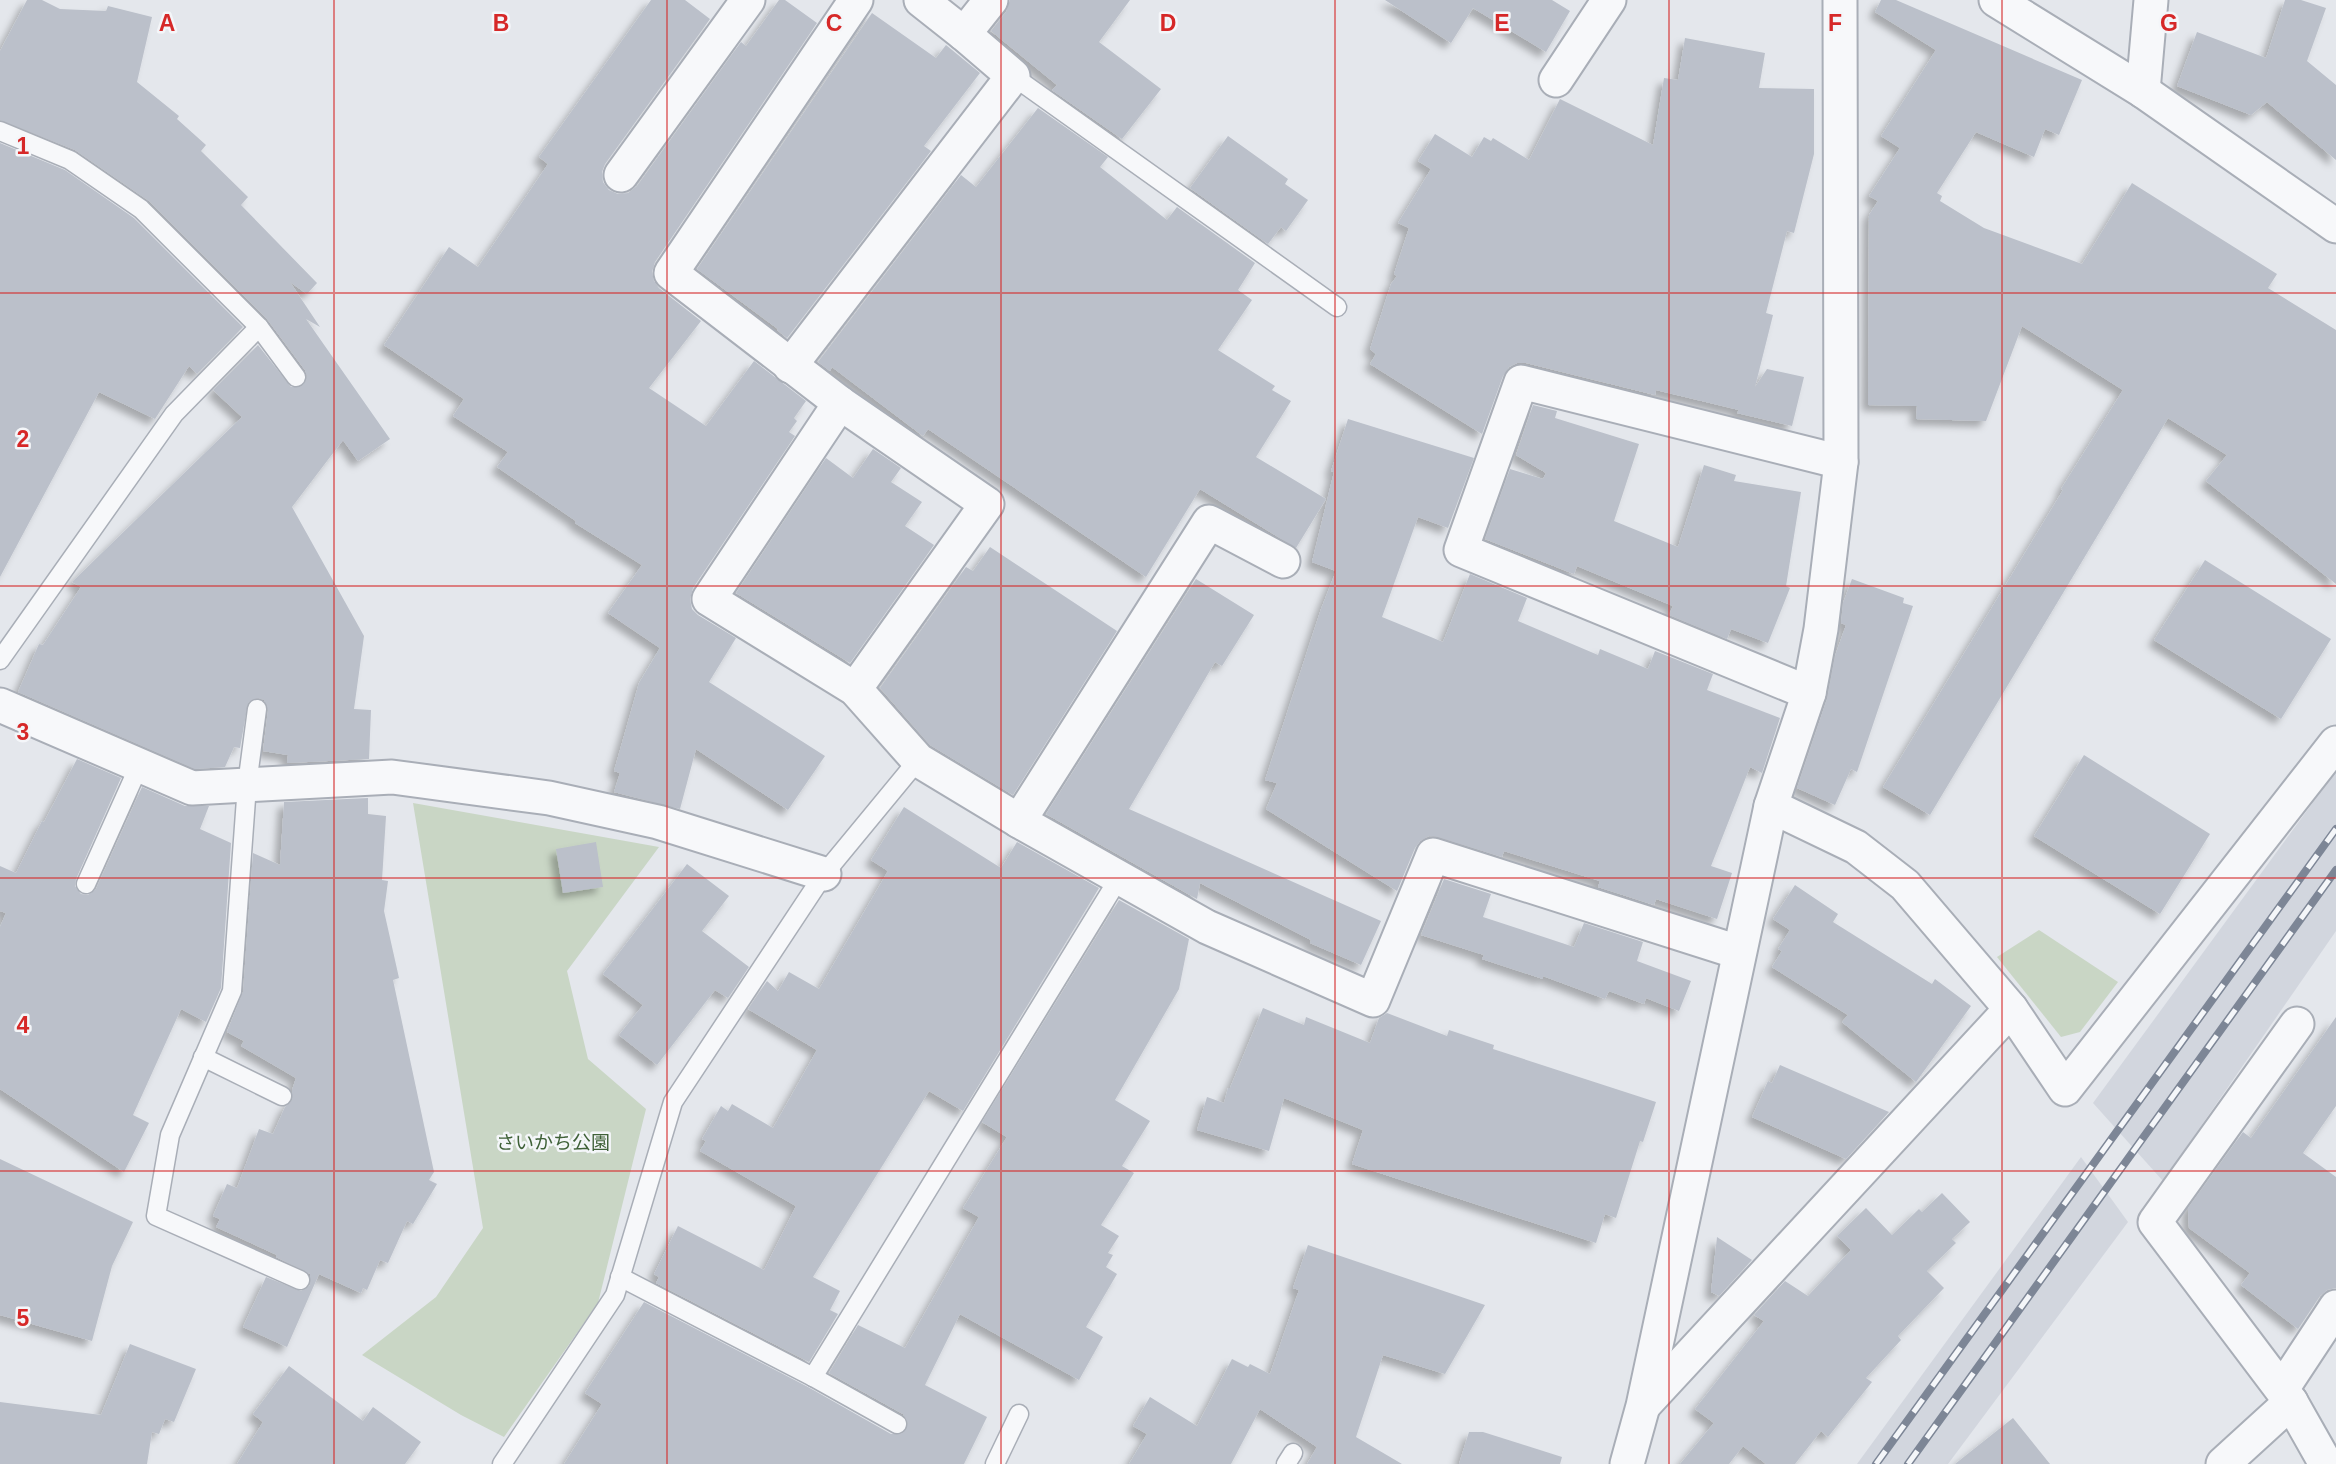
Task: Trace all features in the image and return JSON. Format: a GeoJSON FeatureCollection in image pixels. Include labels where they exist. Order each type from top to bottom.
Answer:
{"type":"FeatureCollection","features":[{"type":"Feature","properties":{"kind":"street"},"geometry":{"type":"LineString","coordinates":[[621,175],[748,0]]}},
{"type":"Feature","properties":{"kind":"street"},"geometry":{"type":"LineString","coordinates":[[855,690],[988,504],[840,403],[671,273],[856,0]]}},
{"type":"Feature","properties":{"kind":"street"},"geometry":{"type":"LineString","coordinates":[[790,366],[1013,76],[921,0]]}},
{"type":"Feature","properties":{"kind":"street"},"geometry":{"type":"LineString","coordinates":[[964,34],[991,0]]}},
{"type":"Feature","properties":{"kind":"street"},"geometry":{"type":"LineString","coordinates":[[1556,79],[1609,0]]}},
{"type":"Feature","properties":{"kind":"street"},"geometry":{"type":"LineString","coordinates":[[1627,1464],[1643,1406],[1771,806],[1809,693],[1821,629],[1841,462],[1840,0]]}},
{"type":"Feature","properties":{"kind":"street"},"geometry":{"type":"LineString","coordinates":[[1996,0],[2143,91],[2336,226]]}},
{"type":"Feature","properties":{"kind":"street"},"geometry":{"type":"LineString","coordinates":[[2143,91],[2151,0]]}},
{"type":"Feature","properties":{"kind":"street"},"geometry":{"type":"LineString","coordinates":[[1809,693],[1461,550],[1521,382],[1841,462]]}},
{"type":"Feature","properties":{"kind":"street"},"geometry":{"type":"LineString","coordinates":[[840,403],[709,599],[855,690],[918,760],[1019,821],[1207,926],[1373,1000],[1433,855],[1738,951]]}},
{"type":"Feature","properties":{"kind":"street"},"geometry":{"type":"LineString","coordinates":[[1019,821],[1209,522],[1283,561]]}},
{"type":"Feature","properties":{"kind":"street"},"geometry":{"type":"LineString","coordinates":[[0,705],[192,788],[391,777],[550,798],[658,822],[824,874]]}},
{"type":"Feature","properties":{"kind":"street"},"geometry":{"type":"LineString","coordinates":[[1771,806],[1856,847],[1905,885],[2011,1009],[2065,1089],[2336,743]]}},
{"type":"Feature","properties":{"kind":"street"},"geometry":{"type":"LineString","coordinates":[[1643,1406],[2011,1009]]}},
{"type":"Feature","properties":{"kind":"street"},"geometry":{"type":"LineString","coordinates":[[2297,1024],[2155,1222],[2287,1395],[2326,1464]]}},
{"type":"Feature","properties":{"kind":"street"},"geometry":{"type":"LineString","coordinates":[[2223,1464],[2287,1395],[2336,1307]]}},
{"type":"Feature","properties":{"kind":"lane"},"geometry":{"type":"LineString","coordinates":[[1013,76],[1337,307]]}},
{"type":"Feature","properties":{"kind":"lane"},"geometry":{"type":"LineString","coordinates":[[0,131],[70,160],[141,209],[259,327],[296,377]]}},
{"type":"Feature","properties":{"kind":"lane"},"geometry":{"type":"LineString","coordinates":[[0,660],[174,414],[259,327]]}},
{"type":"Feature","properties":{"kind":"lane"},"geometry":{"type":"LineString","coordinates":[[257,709],[247,785],[232,991],[170,1135],[156,1216],[300,1280]]}},
{"type":"Feature","properties":{"kind":"lane"},"geometry":{"type":"LineString","coordinates":[[502,1464],[615,1295],[673,1102],[824,874],[918,760]]}},
{"type":"Feature","properties":{"kind":"lane"},"geometry":{"type":"LineString","coordinates":[[86,884],[139,766]]}},
{"type":"Feature","properties":{"kind":"lane"},"geometry":{"type":"LineString","coordinates":[[813,1377],[1119,878]]}},
{"type":"Feature","properties":{"kind":"lane"},"geometry":{"type":"LineString","coordinates":[[203,1058],[282,1096]]}},
{"type":"Feature","properties":{"kind":"lane"},"geometry":{"type":"LineString","coordinates":[[620,1277],[813,1377],[897,1424]]}},
{"type":"Feature","properties":{"kind":"lane"},"geometry":{"type":"LineString","coordinates":[[995,1464],[1019,1414]]}},
{"type":"Feature","properties":{"kind":"shaded area"},"geometry":{"type":"Polygon","coordinates":[[[2336,771],[2336,931],[2163,1181],[2093,1103],[2336,771]]]}},
{"type":"Feature","properties":{"kind":"shaded area"},"geometry":{"type":"Polygon","coordinates":[[[2081,1157],[2128,1222],[1948,1464],[1857,1464],[2081,1157]]]}},
{"type":"Feature","properties":{"kind":"green space","name":"さいかち公園"},"geometry":{"type":"Polygon","coordinates":[[[413,803],[659,847],[567,971],[588,1059],[646,1109],[598,1303],[504,1437],[461,1415],[362,1355],[436,1297],[483,1228],[413,803]]]}},
{"type":"Feature","properties":{"kind":"green space"},"geometry":{"type":"Polygon","coordinates":[[[2039,930],[2118,982],[2080,1032],[2061,1037],[1997,957],[2039,930]]]}},
{"type":"Feature","properties":{"kind":"building"},"geometry":{"type":"Polygon","coordinates":[[[27,0],[42,0],[60,9],[106,11],[108,6],[152,17],[137,82],[179,116],[177,119],[206,145],[201,151],[248,197],[241,205],[317,283],[307,294],[290,282],[320,327],[306,319],[390,439],[358,461],[343,440],[292,507],[364,636],[354,709],[371,710],[369,759],[287,763],[288,755],[263,751],[268,710],[264,700],[258,698],[248,703],[240,748],[234,747],[225,767],[195,769],[18,692],[39,644],[43,645],[81,587],[72,582],[242,417],[213,390],[258,345],[291,387],[302,386],[307,376],[267,319],[149,201],[75,150],[0,120],[0,51],[27,0]]]}},
{"type":"Feature","properties":{"kind":"building"},"geometry":{"type":"Polygon","coordinates":[[[651,0],[685,0],[710,19],[605,164],[603,182],[609,190],[618,194],[628,193],[637,186],[741,42],[746,46],[779,0],[785,0],[817,23],[655,262],[652,272],[659,288],[701,321],[649,388],[706,426],[754,361],[806,401],[794,418],[797,421],[789,432],[795,436],[693,588],[690,599],[692,609],[698,615],[736,638],[709,682],[825,756],[788,810],[696,749],[680,809],[614,792],[620,773],[614,771],[639,683],[660,648],[608,613],[642,565],[575,523],[576,521],[497,467],[508,452],[453,416],[464,399],[384,345],[449,247],[478,267],[548,164],[539,157],[651,0]]]}},
{"type":"Feature","properties":{"kind":"building"},"geometry":{"type":"Polygon","coordinates":[[[1010,0],[1130,0],[1099,42],[1161,89],[1122,139],[1052,90],[1057,85],[991,31],[1006,12],[1010,0]]]}},
{"type":"Feature","properties":{"kind":"building"},"geometry":{"type":"Polygon","coordinates":[[[1385,0],[1552,0],[1570,11],[1546,52],[1473,8],[1451,43],[1385,0]]]}},
{"type":"Feature","properties":{"kind":"building"},"geometry":{"type":"Polygon","coordinates":[[[1881,0],[1896,0],[2082,80],[2059,135],[2045,129],[2034,157],[1976,132],[1937,193],[1942,196],[1940,201],[1984,228],[2082,264],[2132,183],[2277,274],[2268,288],[2336,330],[2336,584],[2206,481],[2227,455],[2168,418],[1930,815],[1883,787],[2123,390],[2022,326],[1986,421],[1916,419],[1917,406],[1868,405],[1869,215],[1878,201],[1869,196],[1900,148],[1881,136],[1936,50],[1875,12],[1881,0]]]}},
{"type":"Feature","properties":{"kind":"building"},"geometry":{"type":"Polygon","coordinates":[[[2285,0],[2301,0],[2326,8],[2307,61],[2336,85],[2336,160],[2267,102],[2251,115],[2177,86],[2197,32],[2266,58],[2285,0]]]}},
{"type":"Feature","properties":{"kind":"building"},"geometry":{"type":"Polygon","coordinates":[[[872,13],[936,58],[946,45],[980,73],[924,146],[931,151],[787,338],[697,269],[872,13]]]}},
{"type":"Feature","properties":{"kind":"building"},"geometry":{"type":"Polygon","coordinates":[[[1685,38],[1765,53],[1759,88],[1814,89],[1814,154],[1794,233],[1787,231],[1766,313],[1773,315],[1755,387],[1767,369],[1804,377],[1792,426],[1656,390],[1655,395],[1517,363],[1509,367],[1503,376],[1482,434],[1370,364],[1376,354],[1370,349],[1391,284],[1397,276],[1394,274],[1409,228],[1398,223],[1431,169],[1418,161],[1435,134],[1472,157],[1484,137],[1491,141],[1493,138],[1529,160],[1560,99],[1653,145],[1664,78],[1678,80],[1685,38]]]}},
{"type":"Feature","properties":{"kind":"building"},"geometry":{"type":"Polygon","coordinates":[[[1038,108],[1108,157],[1100,167],[1167,220],[1177,207],[1255,263],[1238,290],[1252,300],[1218,350],[1275,386],[1272,390],[1291,401],[1256,457],[1326,499],[1296,548],[1200,489],[1146,577],[928,429],[923,436],[832,367],[830,371],[818,362],[961,175],[976,187],[1038,108]]]}},
{"type":"Feature","properties":{"kind":"building"},"geometry":{"type":"Polygon","coordinates":[[[1228,136],[1288,179],[1285,184],[1308,200],[1286,231],[1281,227],[1268,244],[1190,188],[1228,136]]]}},
{"type":"Feature","properties":{"kind":"building"},"geometry":{"type":"Polygon","coordinates":[[[0,143],[65,170],[134,218],[243,327],[197,374],[189,366],[155,419],[99,392],[0,577],[0,143]]]}},
{"type":"Feature","properties":{"kind":"building"},"geometry":{"type":"Polygon","coordinates":[[[1533,405],[1557,411],[1555,418],[1639,444],[1614,521],[1678,547],[1704,465],[1736,475],[1734,481],[1801,492],[1786,586],[1790,588],[1768,643],[1731,629],[1727,639],[1669,615],[1673,606],[1577,566],[1574,574],[1485,539],[1510,469],[1543,479],[1546,473],[1516,455],[1533,405]]]}},
{"type":"Feature","properties":{"kind":"building"},"geometry":{"type":"Polygon","coordinates":[[[1348,419],[1474,458],[1448,528],[1418,517],[1382,617],[1443,642],[1470,574],[1527,598],[1518,621],[1598,655],[1600,649],[1648,669],[1655,651],[1713,674],[1707,690],[1780,718],[1762,773],[1750,767],[1711,866],[1732,873],[1717,919],[1656,899],[1654,905],[1598,887],[1600,881],[1504,851],[1502,857],[1429,836],[1415,848],[1397,891],[1266,809],[1277,783],[1265,780],[1336,571],[1312,562],[1334,472],[1331,471],[1348,419]]]}},
{"type":"Feature","properties":{"kind":"building"},"geometry":{"type":"Polygon","coordinates":[[[873,449],[901,468],[891,482],[922,502],[905,526],[934,545],[850,663],[736,593],[826,458],[853,478],[873,449]]]}},
{"type":"Feature","properties":{"kind":"building"},"geometry":{"type":"Polygon","coordinates":[[[990,547],[1117,631],[1013,795],[930,745],[880,688],[966,567],[973,571],[990,547]]]}},
{"type":"Feature","properties":{"kind":"building"},"geometry":{"type":"Polygon","coordinates":[[[2205,560],[2331,639],[2281,719],[2154,640],[2205,560]]]}},
{"type":"Feature","properties":{"kind":"building"},"geometry":{"type":"Polygon","coordinates":[[[1196,579],[1254,615],[1222,666],[1215,662],[1129,809],[1381,921],[1361,965],[1310,943],[1311,940],[1200,883],[1197,899],[1046,814],[1196,579]]]}},
{"type":"Feature","properties":{"kind":"building"},"geometry":{"type":"Polygon","coordinates":[[[1852,579],[1904,598],[1903,603],[1913,606],[1857,772],[1851,769],[1835,805],[1797,788],[1827,699],[1835,656],[1846,625],[1841,623],[1843,603],[1852,579]]]}},
{"type":"Feature","properties":{"kind":"building"},"geometry":{"type":"Polygon","coordinates":[[[2084,755],[2210,834],[2160,914],[2034,836],[2084,755]]]}},
{"type":"Feature","properties":{"kind":"building"},"geometry":{"type":"Polygon","coordinates":[[[77,759],[121,778],[76,879],[75,886],[81,894],[88,895],[96,889],[142,787],[185,806],[209,806],[200,829],[231,843],[221,988],[206,1022],[181,1009],[133,1115],[149,1123],[124,1172],[0,1089],[0,927],[6,913],[0,911],[0,866],[16,873],[77,759]]]}},
{"type":"Feature","properties":{"kind":"building"},"geometry":{"type":"Polygon","coordinates":[[[368,798],[368,814],[386,816],[382,880],[388,881],[384,911],[399,978],[393,980],[434,1172],[429,1180],[437,1184],[413,1224],[407,1221],[388,1263],[380,1260],[367,1290],[363,1288],[361,1293],[319,1274],[287,1347],[243,1327],[266,1277],[301,1291],[310,1285],[310,1274],[276,1257],[277,1255],[216,1227],[220,1219],[213,1216],[227,1184],[237,1188],[259,1129],[273,1134],[285,1107],[292,1100],[296,1078],[241,1046],[244,1041],[227,1032],[243,992],[253,853],[280,865],[284,802],[368,798]]]}},
{"type":"Feature","properties":{"kind":"building"},"geometry":{"type":"Polygon","coordinates":[[[904,807],[1001,868],[1017,842],[1099,888],[963,1111],[929,1091],[813,1277],[840,1291],[830,1310],[838,1314],[809,1362],[656,1283],[659,1277],[654,1274],[678,1226],[764,1270],[796,1206],[700,1151],[706,1141],[702,1139],[721,1106],[728,1111],[732,1104],[773,1128],[817,1050],[748,1009],[767,981],[778,991],[789,972],[819,989],[888,871],[871,860],[904,807]]]}},
{"type":"Feature","properties":{"kind":"building"},"geometry":{"type":"Polygon","coordinates":[[[596,842],[603,887],[563,893],[556,849],[596,842]]]}},
{"type":"Feature","properties":{"kind":"building"},"geometry":{"type":"Polygon","coordinates":[[[687,864],[729,896],[702,931],[749,967],[728,998],[715,990],[657,1065],[619,1035],[643,1005],[603,974],[687,864]]]}},
{"type":"Feature","properties":{"kind":"building"},"geometry":{"type":"Polygon","coordinates":[[[1444,879],[1491,894],[1483,917],[1574,947],[1584,923],[1643,942],[1637,961],[1691,981],[1679,1011],[1646,998],[1644,1004],[1609,991],[1605,999],[1543,976],[1543,979],[1482,959],[1484,955],[1421,935],[1444,879]]]}},
{"type":"Feature","properties":{"kind":"building"},"geometry":{"type":"Polygon","coordinates":[[[1795,885],[1838,914],[1833,922],[1932,984],[1935,979],[1971,1006],[1916,1082],[1842,1022],[1848,1015],[1772,967],[1782,951],[1778,949],[1790,930],[1773,919],[1795,885]]]}},
{"type":"Feature","properties":{"kind":"building"},"geometry":{"type":"Polygon","coordinates":[[[1119,900],[1189,939],[1179,989],[1115,1100],[1150,1121],[1122,1166],[1134,1173],[1101,1225],[1119,1236],[1108,1253],[1113,1255],[1106,1267],[1117,1274],[1086,1327],[1103,1337],[1079,1380],[960,1314],[925,1385],[987,1417],[964,1464],[564,1464],[602,1404],[585,1393],[644,1302],[808,1387],[891,1434],[903,1433],[908,1423],[903,1414],[829,1373],[858,1325],[905,1348],[979,1217],[963,1208],[1007,1137],[982,1122],[1119,900]]]}},
{"type":"Feature","properties":{"kind":"building"},"geometry":{"type":"Polygon","coordinates":[[[1263,1008],[1304,1025],[1306,1017],[1370,1043],[1379,1018],[1387,1013],[1447,1036],[1449,1030],[1494,1045],[1493,1049],[1656,1102],[1643,1142],[1640,1141],[1616,1218],[1605,1214],[1596,1243],[1352,1164],[1363,1130],[1284,1098],[1269,1151],[1197,1130],[1207,1097],[1224,1103],[1263,1008]]]}},
{"type":"Feature","properties":{"kind":"building"},"geometry":{"type":"Polygon","coordinates":[[[2336,1017],[2336,1106],[2303,1153],[2336,1177],[2336,1288],[2327,1290],[2320,1296],[2298,1329],[2241,1285],[2250,1273],[2189,1228],[2188,1208],[2243,1132],[2251,1138],[2336,1017]]]}},
{"type":"Feature","properties":{"kind":"building"},"geometry":{"type":"Polygon","coordinates":[[[1780,1065],[1889,1112],[1846,1159],[1752,1117],[1768,1081],[1772,1083],[1780,1065]]]}},
{"type":"Feature","properties":{"kind":"building"},"geometry":{"type":"Polygon","coordinates":[[[0,1159],[133,1222],[112,1266],[92,1341],[0,1315],[0,1159]]]}},
{"type":"Feature","properties":{"kind":"building"},"geometry":{"type":"Polygon","coordinates":[[[1942,1193],[1970,1222],[1952,1239],[1956,1243],[1927,1271],[1944,1288],[1898,1336],[1901,1340],[1866,1378],[1872,1382],[1828,1437],[1821,1431],[1795,1464],[1766,1464],[1743,1446],[1729,1464],[1680,1464],[1714,1423],[1695,1409],[1764,1321],[1754,1315],[1785,1281],[1808,1296],[1851,1250],[1837,1236],[1866,1208],[1892,1235],[1919,1209],[1922,1212],[1942,1193]]]}},
{"type":"Feature","properties":{"kind":"building"},"geometry":{"type":"Polygon","coordinates":[[[1717,1237],[1752,1260],[1719,1296],[1711,1292],[1717,1237]]]}},
{"type":"Feature","properties":{"kind":"building"},"geometry":{"type":"Polygon","coordinates":[[[1308,1245],[1485,1305],[1445,1374],[1383,1355],[1356,1437],[1402,1464],[1307,1464],[1317,1447],[1260,1409],[1231,1464],[1129,1464],[1147,1434],[1133,1426],[1150,1397],[1197,1426],[1232,1359],[1270,1374],[1299,1290],[1293,1288],[1308,1245]]]}},
{"type":"Feature","properties":{"kind":"building"},"geometry":{"type":"Polygon","coordinates":[[[130,1344],[196,1369],[174,1422],[165,1419],[159,1434],[152,1432],[147,1464],[0,1464],[0,1402],[101,1415],[130,1344]]]}},
{"type":"Feature","properties":{"kind":"building"},"geometry":{"type":"Polygon","coordinates":[[[289,1366],[363,1421],[373,1407],[421,1442],[405,1464],[237,1464],[263,1422],[253,1414],[289,1366]]]}},
{"type":"Feature","properties":{"kind":"building"},"geometry":{"type":"Polygon","coordinates":[[[2013,1418],[2050,1464],[1955,1464],[2013,1418]]]}},
{"type":"Feature","properties":{"kind":"building"},"geometry":{"type":"Polygon","coordinates":[[[1469,1432],[1483,1432],[1562,1457],[1560,1464],[1459,1464],[1469,1432]]]}},
{"type":"Feature","properties":{"kind":"railway"},"geometry":{"type":"LineString","coordinates":[[1876,1464],[2336,829]]}},
{"type":"Feature","properties":{"kind":"railway"},"geometry":{"type":"LineString","coordinates":[[1908,1464],[2336,870]]}}]}
